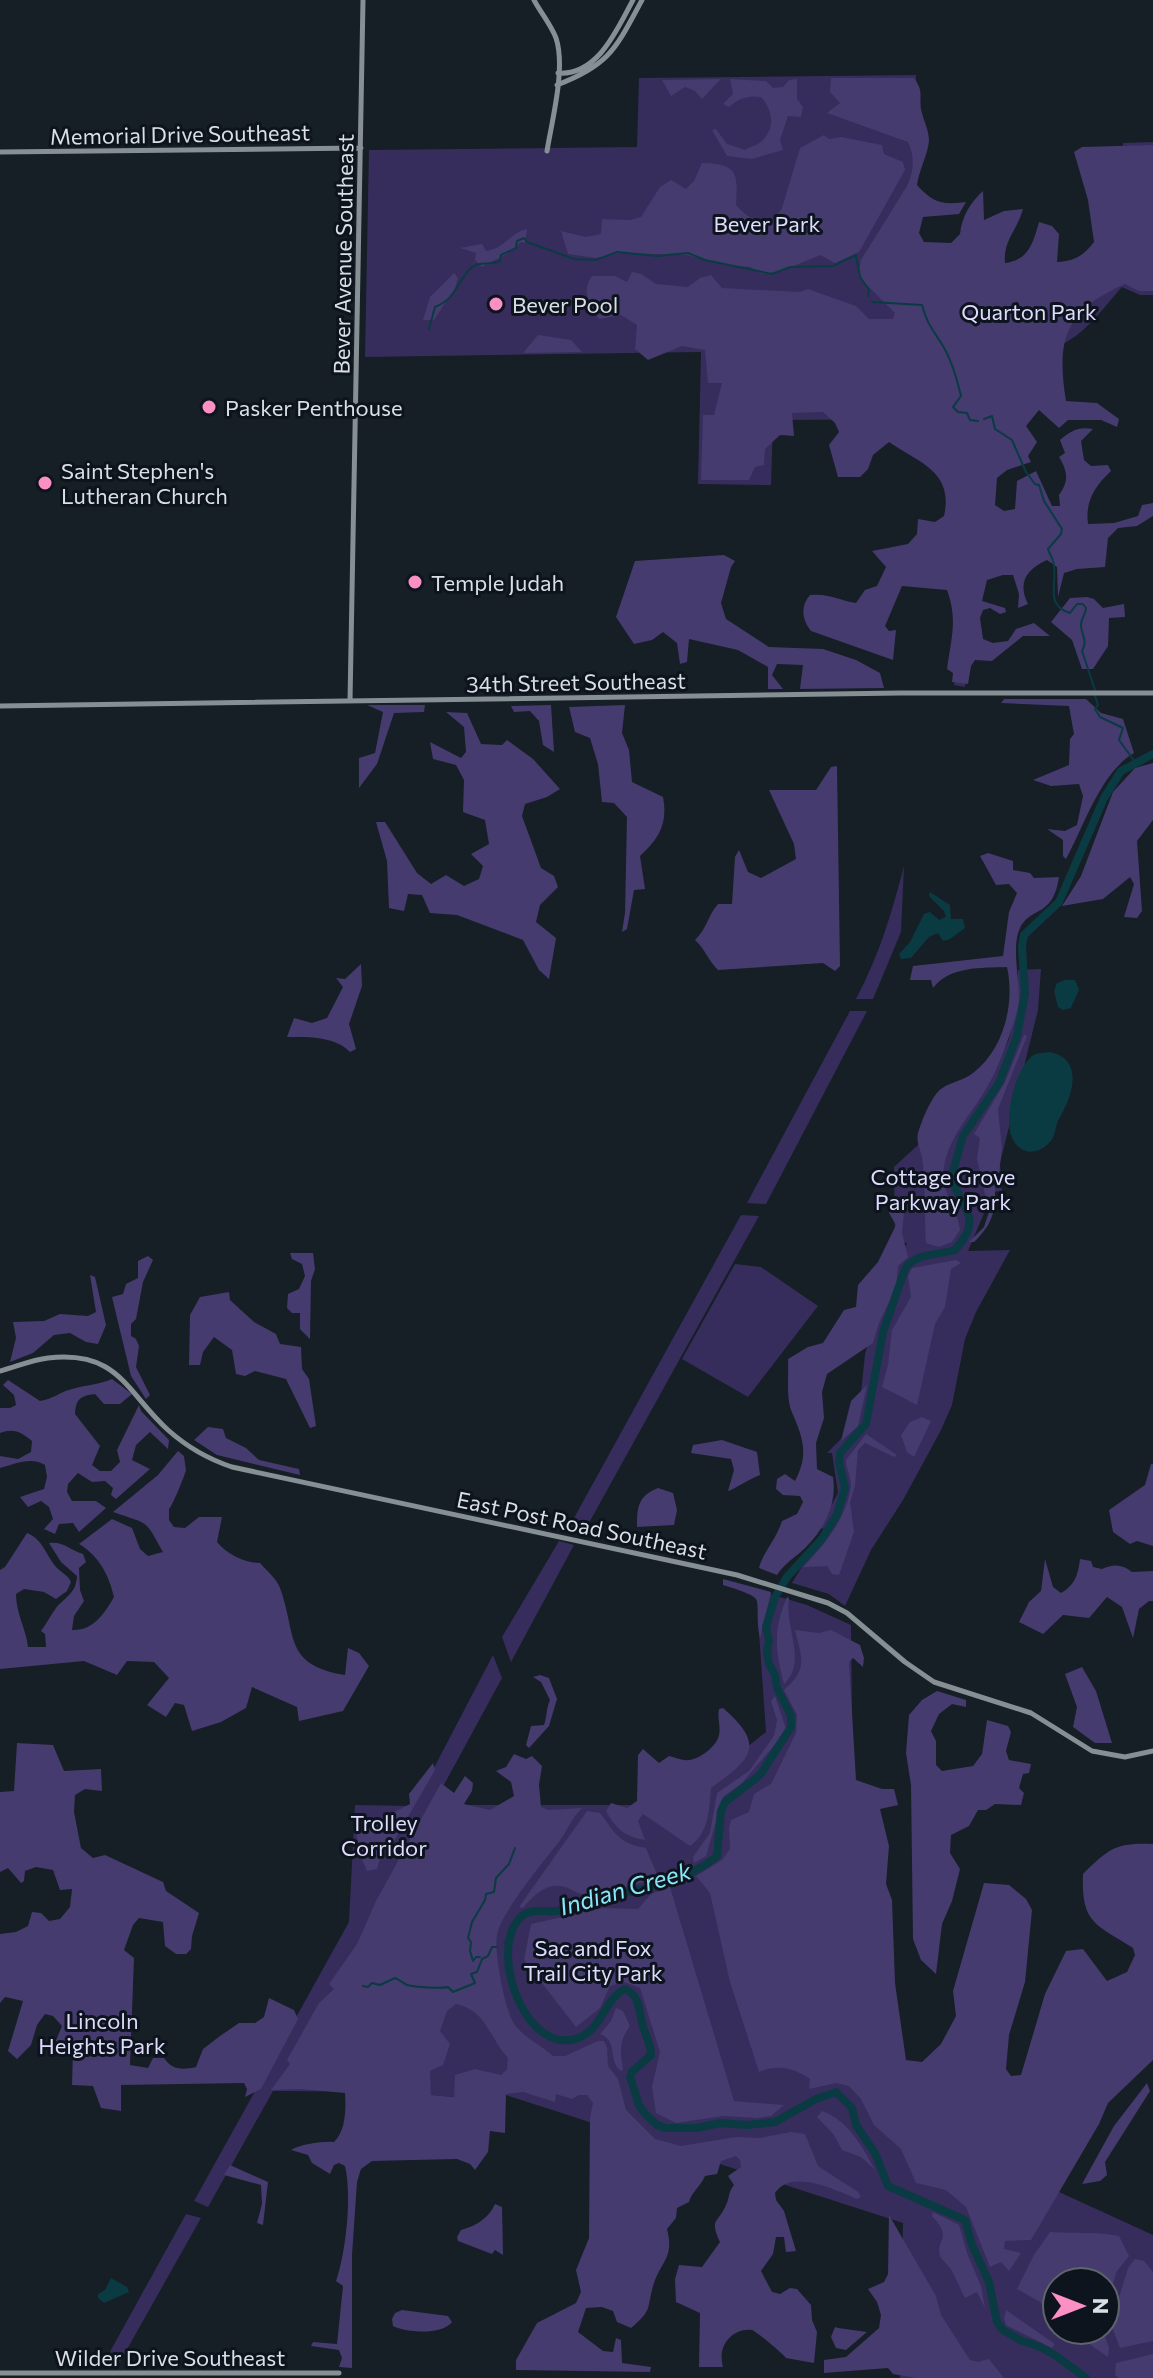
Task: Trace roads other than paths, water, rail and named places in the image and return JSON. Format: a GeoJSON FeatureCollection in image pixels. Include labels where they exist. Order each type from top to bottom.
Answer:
{"type":"FeatureCollection","features":[{"type":"Feature","properties":{"kind":"street","name":"Bever Avenue Southeast"},"geometry":{"type":"LineString","coordinates":[[350,701],[363,0]]}},
{"type":"Feature","properties":{"kind":"street"},"geometry":{"type":"LineString","coordinates":[[534,0],[555,34],[559,47],[547,151]]}},
{"type":"Feature","properties":{"kind":"street"},"geometry":{"type":"LineString","coordinates":[[558,73],[574,70],[600,54],[633,0]]}},
{"type":"Feature","properties":{"kind":"street"},"geometry":{"type":"LineString","coordinates":[[557,85],[584,74],[605,60],[616,47],[642,0]]}},
{"type":"Feature","properties":{"kind":"street","name":"Memorial Drive Southeast"},"geometry":{"type":"LineString","coordinates":[[0,152],[361,148]]}},
{"type":"Feature","properties":{"kind":"street","name":"34th Street Southeast"},"geometry":{"type":"LineString","coordinates":[[0,706],[900,693],[1153,693]]}},
{"type":"Feature","properties":{"kind":"street","name":"East Post Road Southeast"},"geometry":{"type":"LineString","coordinates":[[0,1371],[46,1358],[93,1362],[123,1379],[154,1416],[181,1441],[232,1467],[710,1568],[804,1596],[847,1613],[905,1662],[941,1686],[1024,1710],[1084,1748],[1102,1755],[1125,1757],[1153,1751]]}},
{"type":"Feature","properties":{"kind":"street","name":"Wilder Drive Southeast"},"geometry":{"type":"LineString","coordinates":[[0,2373],[339,2373]]}},
{"type":"Feature","properties":{"kind":"water"},"geometry":{"type":"Polygon","coordinates":[[[930,892],[950,905],[951,919],[963,919],[965,928],[943,941],[938,933],[929,937],[911,958],[901,959],[899,954],[910,942],[924,914],[930,912],[939,920],[946,917],[929,896],[930,892]]]}},
{"type":"Feature","properties":{"kind":"water"},"geometry":{"type":"Polygon","coordinates":[[[1075,980],[1079,990],[1071,1008],[1063,1010],[1058,1007],[1054,991],[1057,983],[1075,980]]]}},
{"type":"Feature","properties":{"kind":"water"},"geometry":{"type":"Polygon","coordinates":[[[1050,1052],[1068,1062],[1072,1070],[1072,1089],[1050,1142],[1030,1152],[1016,1144],[1010,1132],[1009,1113],[1013,1092],[1021,1071],[1032,1056],[1050,1052]]]}},
{"type":"Feature","properties":{"kind":"water"},"geometry":{"type":"Polygon","coordinates":[[[111,2278],[127,2287],[129,2292],[104,2303],[98,2294],[105,2290],[111,2278]]]}},
{"type":"Feature","properties":{"kind":"waterway"},"geometry":{"type":"LineString","coordinates":[[429,329],[435,307],[452,295],[470,269],[500,261],[501,255],[516,248],[517,241],[524,238],[527,242],[574,259],[596,260],[617,252],[657,256],[688,253],[705,260],[772,274],[790,267],[833,266],[856,255],[860,277],[869,290],[868,296]]}},
{"type":"Feature","properties":{"kind":"waterway"},"geometry":{"type":"LineString","coordinates":[[872,302],[922,305],[956,377],[961,396],[953,407],[958,412],[967,413],[970,420],[978,421]]}},
{"type":"Feature","properties":{"kind":"waterway"},"geometry":{"type":"LineString","coordinates":[[984,419],[992,416],[995,429],[1012,440],[1026,472],[1039,485],[1044,501],[1062,529],[1048,549],[1053,560],[1054,598],[1062,609],[1070,613],[1077,604],[1083,604],[1086,608],[1081,624],[1085,641],[1082,651],[1095,690]]}},
{"type":"Feature","properties":{"kind":"waterway"},"geometry":{"type":"LineString","coordinates":[[1095,696],[1098,705],[1095,709],[1100,717],[1123,728],[1119,740],[1135,762]]}},
{"type":"Feature","properties":{"kind":"waterway","name":"Indian Creek"},"geometry":{"type":"LineString","coordinates":[[1086,2378],[1055,2355],[1003,2330],[997,2322],[989,2282],[972,2245],[965,2220],[888,2186],[875,2153],[856,2125],[852,2108],[836,2092],[816,2099],[775,2122],[747,2125],[720,2123],[696,2128],[657,2125],[639,2105],[630,2077],[651,2055],[634,1995],[625,1989],[617,1994],[596,2025],[581,2037],[570,2040],[552,2038],[537,2028],[524,2011],[509,1970],[508,1949],[512,1930],[526,1914],[557,1911],[592,1899],[657,1885],[689,1874],[717,1856],[721,1811],[725,1802],[760,1775],[791,1727],[791,1716],[777,1688],[767,1651],[769,1641],[766,1627],[775,1597],[787,1577],[821,1540],[837,1515],[845,1488],[840,1453],[866,1424],[883,1332],[905,1269],[921,1257],[955,1250],[968,1230],[968,1215],[951,1178],[963,1136],[999,1083],[1017,1036],[1025,993],[1024,935],[1059,902],[1104,798],[1121,771],[1153,754]]}},
{"type":"Feature","properties":{"kind":"waterway"},"geometry":{"type":"LineString","coordinates":[[480,1957],[473,1961],[470,1951],[468,1938],[472,1922],[486,1894],[494,1892],[496,1878],[509,1864],[515,1848]]}},
{"type":"Feature","properties":{"kind":"waterway","name":"Indian Creek"},"geometry":{"type":"LineString","coordinates":[[504,1942],[510,1945]]}},
{"type":"Feature","properties":{"kind":"waterway"},"geometry":{"type":"LineString","coordinates":[[363,1986],[368,1987],[372,1983],[380,1985],[395,1978],[407,1985],[448,1987],[453,1992],[475,1983],[471,1974],[477,1972],[482,1959],[488,1956],[492,1947],[497,1947]]}},
{"type":"Feature","properties":{"kind":"place","name":"Bever Pool"},"geometry":{"type":"Point","coordinates":[496,304]}},
{"type":"Feature","properties":{"kind":"place","name":"Pasker Penthouse"},"geometry":{"type":"Point","coordinates":[209,407]}},
{"type":"Feature","properties":{"kind":"place","name":"Saint Stephen's Lutheran Church"},"geometry":{"type":"Point","coordinates":[45,483]}},
{"type":"Feature","properties":{"kind":"place","name":"Temple Judah"},"geometry":{"type":"Point","coordinates":[415,582]}},
{"type":"Feature","properties":{"kind":"park label","name":"Bever Park"},"geometry":{"type":"Point","coordinates":[767,223]}},
{"type":"Feature","properties":{"kind":"park label","name":"Quarton Park"},"geometry":{"type":"Point","coordinates":[1029,311]}},
{"type":"Feature","properties":{"kind":"park label","name":"Cottage Grove Parkway Park"},"geometry":{"type":"Point","coordinates":[943,1188]}},
{"type":"Feature","properties":{"kind":"park label","name":"Trolley Corridor"},"geometry":{"type":"Point","coordinates":[384,1834]}},
{"type":"Feature","properties":{"kind":"park label","name":"Sac and Fox Trail City Park"},"geometry":{"type":"Point","coordinates":[593,1960]}},
{"type":"Feature","properties":{"kind":"park label","name":"Lincoln Heights Park"},"geometry":{"type":"Point","coordinates":[102,2032]}}]}
